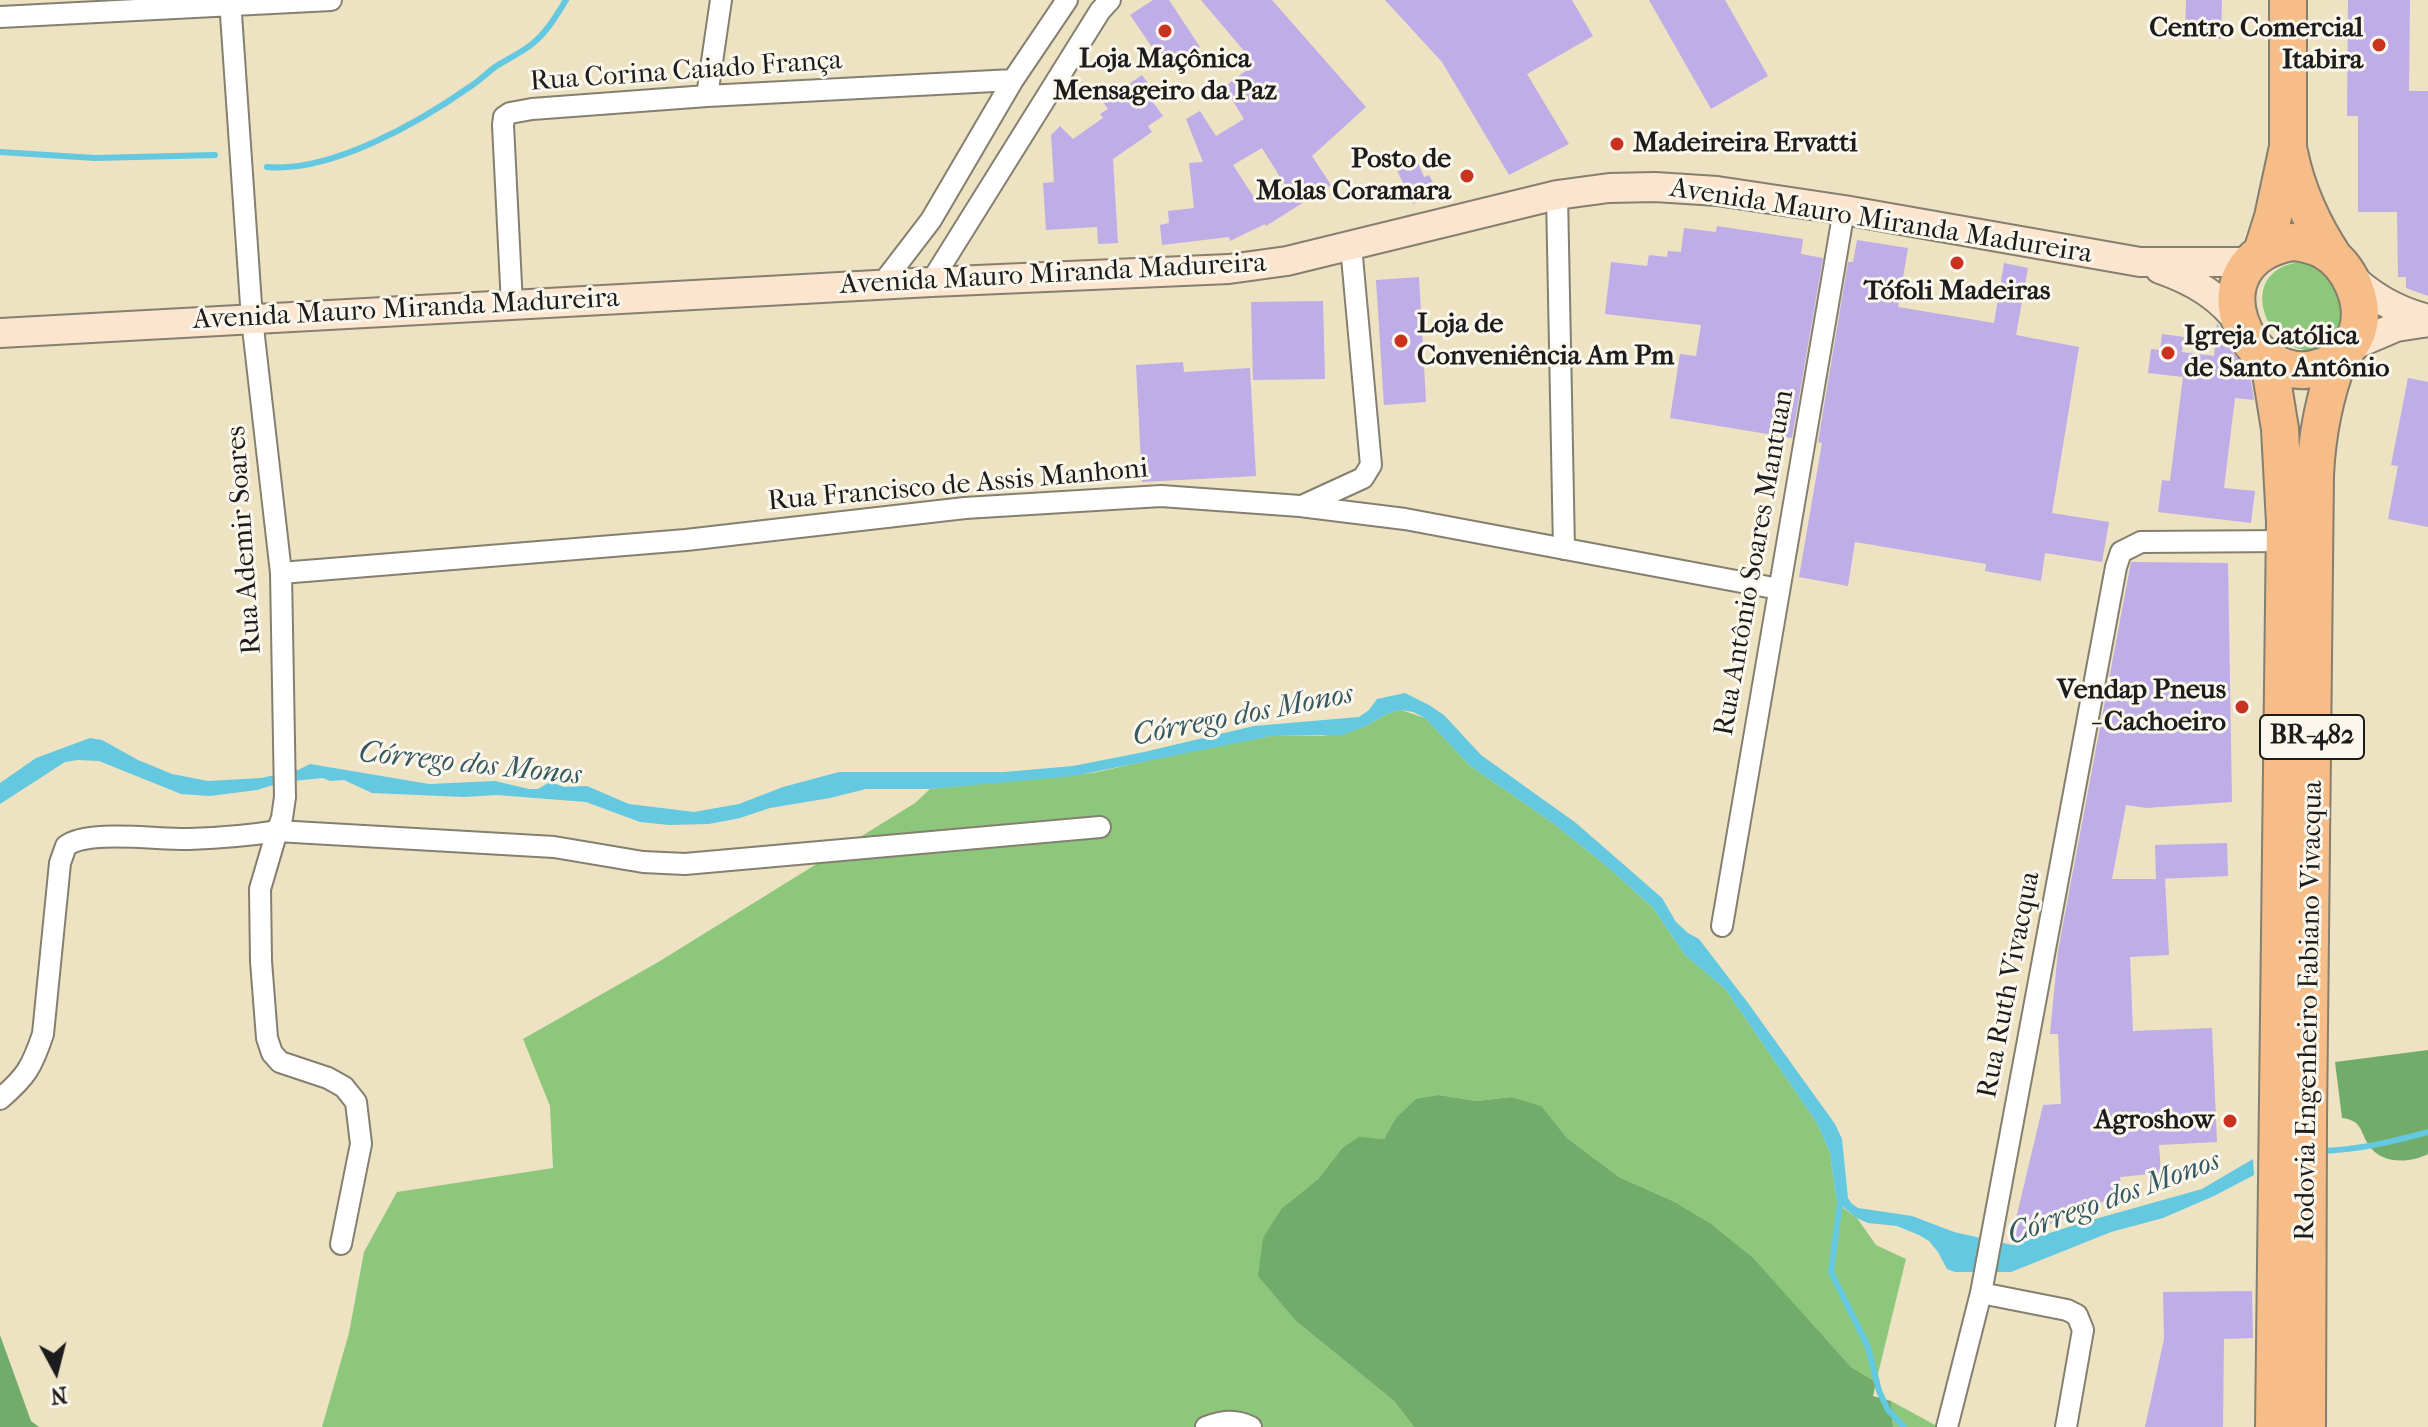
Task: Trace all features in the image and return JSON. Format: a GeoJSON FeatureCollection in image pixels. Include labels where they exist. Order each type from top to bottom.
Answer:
{"type":"FeatureCollection","features":[{"type":"Feature","properties":{"kind":"highway"},"geometry":{"type":"LineString","coordinates":[[2288,0],[2288,147],[2278,194],[2256,257],[2237,287],[2236,300],[2242,326],[2253,345],[2269,361],[2297,371],[2312,370],[2326,366],[2344,352],[2356,334],[2360,319],[2359,304],[2356,291],[2309,216],[2288,147]]}},
{"type":"Feature","properties":{"kind":"highway"},"geometry":{"type":"LineString","coordinates":[[2256,257],[2277,245],[2301,243],[2325,251],[2340,265]]}},
{"type":"Feature","properties":{"kind":"highway","name":"Rodovia Engenheiro Fabiano Vivacqua"},"geometry":{"type":"LineString","coordinates":[[2293,1120],[2317,445],[2328,385],[2344,352]]}},
{"type":"Feature","properties":{"kind":"highway","name":"Rodovia Engenheiro Fabiano Vivacqua"},"geometry":{"type":"LineString","coordinates":[[2269,361],[2284,476],[2293,1185],[2307,1427]]}},
{"type":"Feature","properties":{"kind":"highway","name":"Rodovia Engenheiro Fabiano Vivacqua"},"geometry":{"type":"LineString","coordinates":[[2274,1427],[2293,1185]]}},
{"type":"Feature","properties":{"kind":"main road","name":"Avenida Mauro Miranda Madureira"},"geometry":{"type":"LineString","coordinates":[[0,333],[882,284],[1229,269],[1287,261],[1557,195],[1609,188],[1717,191],[2140,262]]}},
{"type":"Feature","properties":{"kind":"main road"},"geometry":{"type":"LineString","coordinates":[[2140,262],[2256,257]]}},
{"type":"Feature","properties":{"kind":"main road"},"geometry":{"type":"LineString","coordinates":[[2140,262],[2210,292],[2229,308],[2242,326]]}},
{"type":"Feature","properties":{"kind":"main road"},"geometry":{"type":"LineString","coordinates":[[2340,265],[2375,297],[2428,321]]}},
{"type":"Feature","properties":{"kind":"main road"},"geometry":{"type":"LineString","coordinates":[[2344,352],[2396,327],[2428,321]]}},
{"type":"Feature","properties":{"kind":"street"},"geometry":{"type":"LineString","coordinates":[[0,17],[230,2],[331,0]]}},
{"type":"Feature","properties":{"kind":"street"},"geometry":{"type":"LineString","coordinates":[[707,96],[721,0]]}},
{"type":"Feature","properties":{"kind":"street"},"geometry":{"type":"LineString","coordinates":[[882,284],[931,220],[1013,80],[1067,0]]}},
{"type":"Feature","properties":{"kind":"street","name":"Rua Ademir Soares"},"geometry":{"type":"LineString","coordinates":[[230,2],[252,319],[281,573],[285,797],[282,818],[260,889],[267,1038],[272,1053],[280,1062],[328,1078],[344,1087],[356,1102],[361,1144],[341,1244]]}},
{"type":"Feature","properties":{"kind":"street"},"geometry":{"type":"LineString","coordinates":[[931,282],[1099,4]]}},
{"type":"Feature","properties":{"kind":"street","name":"Rua Corina Caiado França"},"geometry":{"type":"LineString","coordinates":[[512,305],[503,125],[504,117],[510,113],[707,96],[1013,80]]}},
{"type":"Feature","properties":{"kind":"street"},"geometry":{"type":"LineString","coordinates":[[1557,195],[1564,549]]}},
{"type":"Feature","properties":{"kind":"street","name":"Rua Antônio Soares Mantuan"},"geometry":{"type":"LineString","coordinates":[[1722,926],[1844,210]]}},
{"type":"Feature","properties":{"kind":"street"},"geometry":{"type":"LineString","coordinates":[[1300,506],[1363,478],[1371,465],[1351,246]]}},
{"type":"Feature","properties":{"kind":"street","name":"Rua Francisco de Assis Manhoni"},"geometry":{"type":"LineString","coordinates":[[281,573],[686,540],[965,508],[1161,496],[1300,506],[1405,519],[1779,589]]}},
{"type":"Feature","properties":{"kind":"street","name":"Rua Ruth Vivacqua"},"geometry":{"type":"LineString","coordinates":[[1947,1427],[1993,1235],[2121,552],[2141,542],[2285,541]]}},
{"type":"Feature","properties":{"kind":"street"},"geometry":{"type":"LineString","coordinates":[[0,1099],[22,1081],[35,1059],[43,1034],[60,863],[66,846],[85,837],[228,838],[277,831],[554,847],[643,862],[685,864],[1100,827]]}},
{"type":"Feature","properties":{"kind":"street"},"geometry":{"type":"LineString","coordinates":[[1983,1285],[2077,1315],[2083,1330],[2066,1427]]}},
{"type":"Feature","properties":{"kind":"street"},"geometry":{"type":"LineString","coordinates":[[1206,1427],[1234,1421],[1251,1427]]}},
{"type":"Feature","properties":{"kind":"green space"},"geometry":{"type":"Polygon","coordinates":[[[2299,262],[2323,272],[2345,307],[2335,337],[2309,350],[2292,346],[2277,335],[2267,319],[2262,301],[2265,284],[2277,270],[2299,262]]]}},
{"type":"Feature","properties":{"kind":"green space"},"geometry":{"type":"Polygon","coordinates":[[[1401,710],[1425,718],[1469,765],[1554,824],[1610,869],[1653,908],[1685,955],[1726,990],[1817,1123],[1830,1153],[1836,1197],[1842,1207],[1857,1218],[1876,1245],[1906,1259],[1876,1382],[1851,1367],[1752,1258],[1710,1223],[1675,1202],[1619,1177],[1567,1138],[1540,1106],[1512,1097],[1477,1101],[1439,1095],[1395,1119],[1384,1139],[1359,1138],[1342,1148],[1318,1179],[1282,1208],[1297,1322],[1394,1401],[1414,1427],[322,1427],[349,1333],[364,1252],[397,1192],[553,1168],[550,1106],[523,1039],[660,961],[915,803],[930,789],[1093,773],[1271,736],[1323,736],[1364,727],[1401,710]]]}},
{"type":"Feature","properties":{"kind":"green space"},"geometry":{"type":"Polygon","coordinates":[[[2428,1050],[2428,1154],[2404,1161],[2387,1159],[2373,1151],[2357,1124],[2342,1118],[2335,1062],[2428,1050]]]}},
{"type":"Feature","properties":{"kind":"green space"},"geometry":{"type":"Polygon","coordinates":[[[1439,1095],[1477,1101],[1512,1097],[1541,1106],[1567,1138],[1619,1177],[1675,1202],[1710,1223],[1753,1258],[1851,1367],[1876,1382],[1873,1396],[1891,1401],[1893,1427],[1414,1427],[1394,1401],[1297,1322],[1258,1276],[1263,1238],[1282,1208],[1318,1179],[1342,1148],[1359,1137],[1384,1139],[1395,1119],[1416,1099],[1439,1095]]]}},
{"type":"Feature","properties":{"kind":"green space"},"geometry":{"type":"Polygon","coordinates":[[[0,1335],[31,1421],[39,1427],[0,1427],[0,1335]]]}},
{"type":"Feature","properties":{"kind":"green space"},"geometry":{"type":"Polygon","coordinates":[[[1891,1401],[1935,1425],[1935,1427],[1893,1427],[1891,1401]]]}},
{"type":"Feature","properties":{"kind":"water"},"geometry":{"type":"Polygon","coordinates":[[[1405,693],[1444,715],[1481,755],[1576,823],[1662,898],[1676,922],[1699,939],[1835,1124],[1842,1139],[1848,1198],[1858,1208],[1912,1216],[1954,1232],[2012,1245],[2202,1189],[2253,1159],[2254,1175],[2163,1218],[2111,1232],[2011,1272],[1955,1272],[1947,1269],[1929,1241],[1919,1235],[1897,1226],[1868,1223],[1843,1207],[1836,1197],[1830,1153],[1817,1123],[1726,990],[1685,955],[1653,908],[1554,824],[1469,765],[1425,718],[1401,710],[1342,735],[1271,736],[1074,776],[930,789],[866,789],[709,824],[640,822],[586,802],[497,795],[464,797],[372,793],[344,780],[323,778],[210,796],[181,794],[99,761],[78,760],[65,762],[0,804],[0,783],[36,758],[90,738],[102,740],[172,774],[208,781],[261,778],[298,770],[310,764],[429,784],[495,781],[529,789],[538,789],[550,782],[564,787],[587,786],[629,804],[694,812],[739,804],[783,787],[839,772],[1004,772],[1073,766],[1254,726],[1359,717],[1377,699],[1405,693]]]}},
{"type":"Feature","properties":{"kind":"building","name":"Loja Maçônica Mensageiro da Paz"},"geometry":{"type":"Polygon","coordinates":[[[1153,0],[1169,0],[1200,47],[1167,69],[1130,15],[1153,0]]]}},
{"type":"Feature","properties":{"kind":"building"},"geometry":{"type":"Polygon","coordinates":[[[1201,0],[1272,0],[1366,107],[1312,156],[1331,185],[1266,226],[1230,241],[1229,237],[1162,245],[1160,225],[1169,223],[1168,211],[1194,208],[1189,163],[1203,162],[1186,119],[1200,111],[1216,136],[1244,119],[1224,87],[1255,64],[1201,0]],[[1262,148],[1233,165],[1257,202],[1285,185],[1262,148]]]}},
{"type":"Feature","properties":{"kind":"building"},"geometry":{"type":"Polygon","coordinates":[[[1385,0],[1572,0],[1593,36],[1527,74],[1569,144],[1509,175],[1442,62],[1385,0]]]}},
{"type":"Feature","properties":{"kind":"building"},"geometry":{"type":"Polygon","coordinates":[[[1649,0],[1725,0],[1768,76],[1711,109],[1649,0]]]}},
{"type":"Feature","properties":{"kind":"building"},"geometry":{"type":"Polygon","coordinates":[[[2186,0],[2222,0],[2221,39],[2185,37],[2186,0]]]}},
{"type":"Feature","properties":{"kind":"building"},"geometry":{"type":"Polygon","coordinates":[[[2348,0],[2410,0],[2409,91],[2428,91],[2428,296],[2406,288],[2406,277],[2398,277],[2397,212],[2358,212],[2358,116],[2347,116],[2348,0]]]}},
{"type":"Feature","properties":{"kind":"building"},"geometry":{"type":"Polygon","coordinates":[[[1142,75],[1152,89],[1147,94],[1163,116],[1148,126],[1152,132],[1113,159],[1118,243],[1098,244],[1097,227],[1046,230],[1043,183],[1054,182],[1051,135],[1060,126],[1073,139],[1103,118],[1100,114],[1108,109],[1103,102],[1142,75]]]}},
{"type":"Feature","properties":{"kind":"building"},"geometry":{"type":"Polygon","coordinates":[[[1411,159],[1414,165],[1418,163],[1424,177],[1429,175],[1438,192],[1413,204],[1395,166],[1411,159]]]}},
{"type":"Feature","properties":{"kind":"building"},"geometry":{"type":"Polygon","coordinates":[[[1717,226],[1803,239],[1801,254],[1823,258],[1792,438],[1670,418],[1680,354],[1696,356],[1701,325],[1605,314],[1611,262],[1647,266],[1649,255],[1667,257],[1668,251],[1681,252],[1684,228],[1716,232],[1717,226]]]}},
{"type":"Feature","properties":{"kind":"building"},"geometry":{"type":"Polygon","coordinates":[[[1857,240],[1908,248],[1898,307],[1994,323],[2004,263],[2028,268],[2016,335],[2079,347],[2052,513],[2109,522],[2102,562],[2045,553],[2041,581],[1985,571],[1986,564],[1855,542],[1848,586],[1799,577],[1848,262],[1853,262],[1857,240]]]}},
{"type":"Feature","properties":{"kind":"building","name":"Loja de Conveniência Am Pm"},"geometry":{"type":"Polygon","coordinates":[[[1419,277],[1426,402],[1384,405],[1376,280],[1419,277]]]}},
{"type":"Feature","properties":{"kind":"building"},"geometry":{"type":"Polygon","coordinates":[[[1323,301],[1325,379],[1253,380],[1251,302],[1323,301]]]}},
{"type":"Feature","properties":{"kind":"building"},"geometry":{"type":"Polygon","coordinates":[[[2217,323],[2233,353],[2249,369],[2254,400],[2235,398],[2224,488],[2255,491],[2251,523],[2158,512],[2162,480],[2170,481],[2183,377],[2148,373],[2151,349],[2160,350],[2162,334],[2184,337],[2182,352],[2214,356],[2217,323]]]}},
{"type":"Feature","properties":{"kind":"building"},"geometry":{"type":"Polygon","coordinates":[[[1183,362],[1184,372],[1250,368],[1256,476],[1142,482],[1136,365],[1183,362]]]}},
{"type":"Feature","properties":{"kind":"building"},"geometry":{"type":"Polygon","coordinates":[[[2408,378],[2428,382],[2428,527],[2388,519],[2398,466],[2391,465],[2408,378]]]}},
{"type":"Feature","properties":{"kind":"building"},"geometry":{"type":"Polygon","coordinates":[[[2131,562],[2228,563],[2232,802],[2146,808],[2126,805],[2112,879],[2156,879],[2155,845],[2227,843],[2228,876],[2158,879],[2165,879],[2169,955],[2130,957],[2133,1031],[2212,1028],[2217,1142],[2159,1145],[2161,1173],[2120,1177],[2122,1194],[2011,1240],[2043,1105],[2061,1104],[2058,1034],[2050,1034],[2058,951],[2131,562]]]}},
{"type":"Feature","properties":{"kind":"building"},"geometry":{"type":"Polygon","coordinates":[[[2252,1291],[2253,1338],[2224,1339],[2223,1427],[2145,1427],[2164,1339],[2163,1292],[2252,1291]]]}},
{"type":"Feature","properties":{"kind":"waterway"},"geometry":{"type":"LineString","coordinates":[[267,167],[292,167],[346,154],[427,115],[532,44],[547,29],[566,0]]}},
{"type":"Feature","properties":{"kind":"waterway"},"geometry":{"type":"LineString","coordinates":[[0,152],[95,158],[215,155]]}},
{"type":"Feature","properties":{"kind":"waterway","name":"Córrego dos Monos"},"geometry":{"type":"LineString","coordinates":[[2320,1151],[2375,1145],[2428,1132]]}},
{"type":"Feature","properties":{"kind":"waterway"},"geometry":{"type":"LineString","coordinates":[[1841,1195],[1831,1272],[1868,1347],[1879,1391],[1888,1410],[1904,1427]]}},
{"type":"Feature","properties":{"kind":"place","name":"Loja Maçônica Mensageiro da Paz"},"geometry":{"type":"Point","coordinates":[1165,31]}},
{"type":"Feature","properties":{"kind":"place","name":"Centro Comercial Itabira"},"geometry":{"type":"Point","coordinates":[2379,45]}},
{"type":"Feature","properties":{"kind":"place","name":"Madeireira Ervatti"},"geometry":{"type":"Point","coordinates":[1617,144]}},
{"type":"Feature","properties":{"kind":"place","name":"Posto de Molas Coramara"},"geometry":{"type":"Point","coordinates":[1467,176]}},
{"type":"Feature","properties":{"kind":"place","name":"Tófoli Madeiras"},"geometry":{"type":"Point","coordinates":[1957,263]}},
{"type":"Feature","properties":{"kind":"place","name":"Loja de Conveniência Am Pm"},"geometry":{"type":"Point","coordinates":[1401,341]}},
{"type":"Feature","properties":{"kind":"place","name":"Igreja Católica de Santo Antônio"},"geometry":{"type":"Point","coordinates":[2168,353]}},
{"type":"Feature","properties":{"kind":"place","name":"Vendap Pneus - Cachoeiro"},"geometry":{"type":"Point","coordinates":[2242,707]}},
{"type":"Feature","properties":{"kind":"place","name":"Agroshow"},"geometry":{"type":"Point","coordinates":[2230,1121]}}]}
